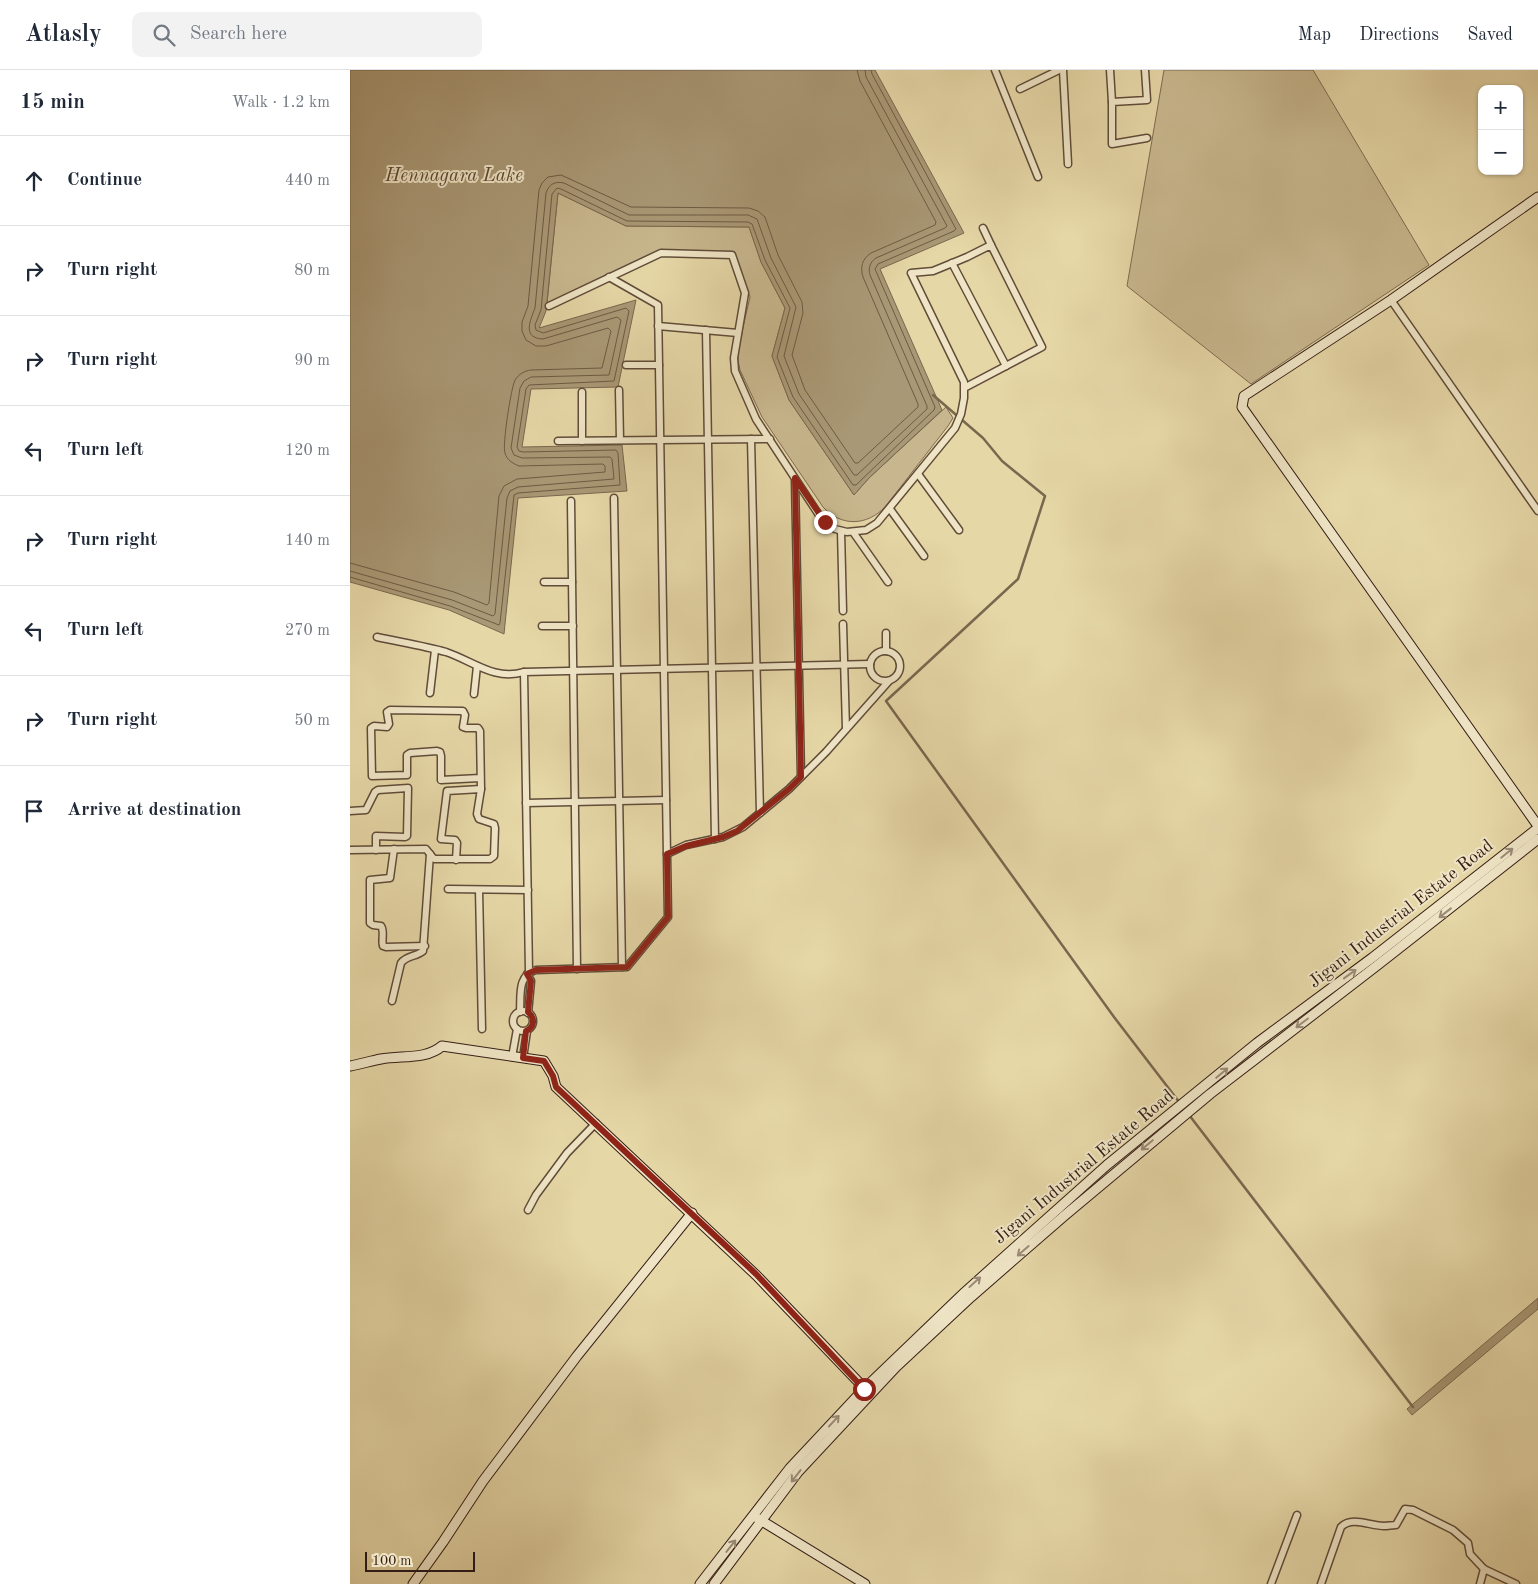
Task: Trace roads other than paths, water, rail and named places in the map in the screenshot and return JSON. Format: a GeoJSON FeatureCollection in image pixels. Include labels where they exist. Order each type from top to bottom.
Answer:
{"type":"FeatureCollection","features":[{"type":"Feature","properties":{"kind":"street"},"geometry":{"type":"LineString","coordinates":[[995,70],[1038,176]]}},
{"type":"Feature","properties":{"kind":"street"},"geometry":{"type":"LineString","coordinates":[[1020,89],[1059,70]]}},
{"type":"Feature","properties":{"kind":"street"},"geometry":{"type":"LineString","coordinates":[[1063,70],[1068,164]]}},
{"type":"Feature","properties":{"kind":"street"},"geometry":{"type":"LineString","coordinates":[[1110,70],[1112,144],[1147,138]]}},
{"type":"Feature","properties":{"kind":"street"},"geometry":{"type":"LineString","coordinates":[[1112,102],[1147,100],[1145,70]]}},
{"type":"Feature","properties":{"kind":"street"},"geometry":{"type":"LineString","coordinates":[[1538,197],[1391,300],[1244,396],[1242,407],[1538,827]]}},
{"type":"Feature","properties":{"kind":"street"},"geometry":{"type":"LineString","coordinates":[[964,388],[1042,347],[983,228]]}},
{"type":"Feature","properties":{"kind":"street"},"geometry":{"type":"LineString","coordinates":[[549,306],[661,252],[732,255],[745,294],[734,367],[756,419],[821,518],[830,526],[841,531],[853,532],[872,527],[890,509],[955,428],[963,406],[964,382],[911,273],[933,271],[991,245]]}},
{"type":"Feature","properties":{"kind":"street"},"geometry":{"type":"LineString","coordinates":[[952,263],[1006,366]]}},
{"type":"Feature","properties":{"kind":"street"},"geometry":{"type":"LineString","coordinates":[[524,672],[528,973],[531,981],[528,1012],[533,1021],[532,1027],[526,1031],[520,1031],[514,1025],[513,1019],[520,1012],[522,980],[528,973],[536,970],[627,967],[668,917],[658,305],[609,277]]}},
{"type":"Feature","properties":{"kind":"street"},"geometry":{"type":"LineString","coordinates":[[1391,300],[1538,511]]}},
{"type":"Feature","properties":{"kind":"street"},"geometry":{"type":"LineString","coordinates":[[658,326],[738,333]]}},
{"type":"Feature","properties":{"kind":"street"},"geometry":{"type":"LineString","coordinates":[[706,330],[715,840]]}},
{"type":"Feature","properties":{"kind":"street"},"geometry":{"type":"LineString","coordinates":[[626,365],[659,365]]}},
{"type":"Feature","properties":{"kind":"street"},"geometry":{"type":"LineString","coordinates":[[619,390],[620,440]]}},
{"type":"Feature","properties":{"kind":"street"},"geometry":{"type":"LineString","coordinates":[[582,392],[582,440]]}},
{"type":"Feature","properties":{"kind":"street"},"geometry":{"type":"LineString","coordinates":[[558,441],[770,439]]}},
{"type":"Feature","properties":{"kind":"street"},"geometry":{"type":"LineString","coordinates":[[751,440],[760,814]]}},
{"type":"Feature","properties":{"kind":"street"},"geometry":{"type":"LineString","coordinates":[[918,474],[959,530]]}},
{"type":"Feature","properties":{"kind":"street"},"geometry":{"type":"LineString","coordinates":[[795,478],[801,777]]}},
{"type":"Feature","properties":{"kind":"street"},"geometry":{"type":"LineString","coordinates":[[614,498],[622,968]]}},
{"type":"Feature","properties":{"kind":"street"},"geometry":{"type":"LineString","coordinates":[[571,501],[577,968]]}},
{"type":"Feature","properties":{"kind":"street"},"geometry":{"type":"LineString","coordinates":[[890,509],[924,556]]}},
{"type":"Feature","properties":{"kind":"street"},"geometry":{"type":"LineString","coordinates":[[841,531],[843,611]]}},
{"type":"Feature","properties":{"kind":"street"},"geometry":{"type":"LineString","coordinates":[[853,532],[888,582]]}},
{"type":"Feature","properties":{"kind":"street"},"geometry":{"type":"LineString","coordinates":[[544,582],[572,582]]}},
{"type":"Feature","properties":{"kind":"street"},"geometry":{"type":"LineString","coordinates":[[843,624],[846,729]]}},
{"type":"Feature","properties":{"kind":"street"},"geometry":{"type":"LineString","coordinates":[[542,626],[573,626]]}},
{"type":"Feature","properties":{"kind":"street"},"geometry":{"type":"LineString","coordinates":[[886,634],[886,651]]}},
{"type":"Feature","properties":{"kind":"street"},"geometry":{"type":"LineString","coordinates":[[377,637],[447,653],[500,674],[512,675],[524,672],[870,664]]}},
{"type":"Feature","properties":{"kind":"street"},"geometry":{"type":"LineString","coordinates":[[430,693],[435,650]]}},
{"type":"Feature","properties":{"kind":"street"},"geometry":{"type":"LineString","coordinates":[[667,854],[686,846],[715,840],[737,831],[760,814],[801,777],[889,681],[898,674],[900,663],[894,653],[881,651],[874,656],[870,664],[870,671],[874,677],[881,681],[889,681]]}},
{"type":"Feature","properties":{"kind":"street"},"geometry":{"type":"LineString","coordinates":[[474,694],[477,666]]}},
{"type":"Feature","properties":{"kind":"street"},"geometry":{"type":"LineString","coordinates":[[350,850],[426,848],[434,859],[456,860],[490,858],[494,856],[494,824],[479,819],[478,814],[481,789],[480,731],[478,728],[463,727],[465,715],[463,711],[390,710],[387,712],[389,724],[387,727],[374,726],[371,728],[372,776],[407,775]]}},
{"type":"Feature","properties":{"kind":"street"},"geometry":{"type":"LineString","coordinates":[[376,850],[376,836],[407,836],[407,755],[410,753],[437,751],[441,756],[441,780],[480,778]]}},
{"type":"Feature","properties":{"kind":"street"},"geometry":{"type":"LineString","coordinates":[[350,810],[366,810],[375,792],[378,790],[408,788]]}},
{"type":"Feature","properties":{"kind":"street"},"geometry":{"type":"LineString","coordinates":[[456,860],[457,843],[455,840],[441,839],[447,792],[481,789]]}},
{"type":"Feature","properties":{"kind":"street"},"geometry":{"type":"LineString","coordinates":[[526,803],[666,800]]}},
{"type":"Feature","properties":{"kind":"street","name":"Jigani Industrial Estate Road"},"geometry":{"type":"LineString","coordinates":[[700,1584],[790,1468],[868,1392],[971,1297],[1257,1043],[1388,946],[1538,827]]}},
{"type":"Feature","properties":{"kind":"street","name":"Jigani Industrial Estate Road"},"geometry":{"type":"LineString","coordinates":[[1184,1109],[1538,839]]}},
{"type":"Feature","properties":{"kind":"street"},"geometry":{"type":"LineString","coordinates":[[394,849],[390,878],[370,880],[370,923],[381,926],[383,929],[383,946],[425,946]]}},
{"type":"Feature","properties":{"kind":"street"},"geometry":{"type":"LineString","coordinates":[[392,1001],[401,963],[405,959],[419,954],[425,946],[430,854]]}},
{"type":"Feature","properties":{"kind":"street"},"geometry":{"type":"LineString","coordinates":[[448,889],[528,890]]}},
{"type":"Feature","properties":{"kind":"street"},"geometry":{"type":"LineString","coordinates":[[479,890],[482,1029]]}},
{"type":"Feature","properties":{"kind":"street"},"geometry":{"type":"LineString","coordinates":[[520,1012],[528,1012]]}},
{"type":"Feature","properties":{"kind":"street"},"geometry":{"type":"LineString","coordinates":[[512,1057],[517,1029]]}},
{"type":"Feature","properties":{"kind":"street"},"geometry":{"type":"LineString","coordinates":[[523,1058],[526,1031]]}},
{"type":"Feature","properties":{"kind":"street"},"geometry":{"type":"LineString","coordinates":[[350,1066],[381,1059],[426,1054],[442,1046],[544,1061],[553,1076],[556,1087],[756,1274],[868,1392]]}},
{"type":"Feature","properties":{"kind":"street"},"geometry":{"type":"LineString","coordinates":[[528,1210],[536,1194],[567,1153],[596,1123]]}},
{"type":"Feature","properties":{"kind":"street"},"geometry":{"type":"LineString","coordinates":[[413,1584],[483,1481],[577,1356],[692,1213]]}},
{"type":"Feature","properties":{"kind":"street","name":"Jigani Industrial Estate Road"},"geometry":{"type":"LineString","coordinates":[[714,1584],[798,1472],[868,1392]]}},
{"type":"Feature","properties":{"kind":"street"},"geometry":{"type":"LineString","coordinates":[[1321,1584],[1341,1527],[1345,1523],[1352,1521],[1384,1526],[1396,1525],[1405,1509],[1413,1510],[1453,1530],[1468,1543],[1470,1554],[1484,1569],[1516,1584]]}},
{"type":"Feature","properties":{"kind":"street"},"geometry":{"type":"LineString","coordinates":[[1271,1584],[1297,1515]]}},
{"type":"Feature","properties":{"kind":"street"},"geometry":{"type":"LineString","coordinates":[[753,1516],[865,1584]]}},
{"type":"Feature","properties":{"kind":"street"},"geometry":{"type":"LineString","coordinates":[[1480,1584],[1484,1569]]}},
{"type":"Feature","properties":{"kind":"water","name":"Hennagara Lake"},"geometry":{"type":"Polygon","coordinates":[[[350,70],[875,70],[964,233],[880,269],[942,410],[869,478],[854,495],[789,400],[772,356],[785,308],[761,262],[749,227],[626,226],[558,193],[546,311],[539,328],[636,300],[618,387],[531,389],[522,447],[622,445],[627,491],[518,498],[504,634],[449,610],[350,582],[350,70]]]}},
{"type":"Feature","properties":{"kind":"water"},"geometry":{"type":"Polygon","coordinates":[[[1538,1298],[1538,1309],[1412,1415],[1407,1409],[1538,1298]]]}},
{"type":"Feature","properties":{"kind":"waterway"},"geometry":{"type":"LineString","coordinates":[[933,395],[983,438],[1002,461],[1045,496],[1018,579],[886,701],[1114,1017],[1413,1407]]}}]}
